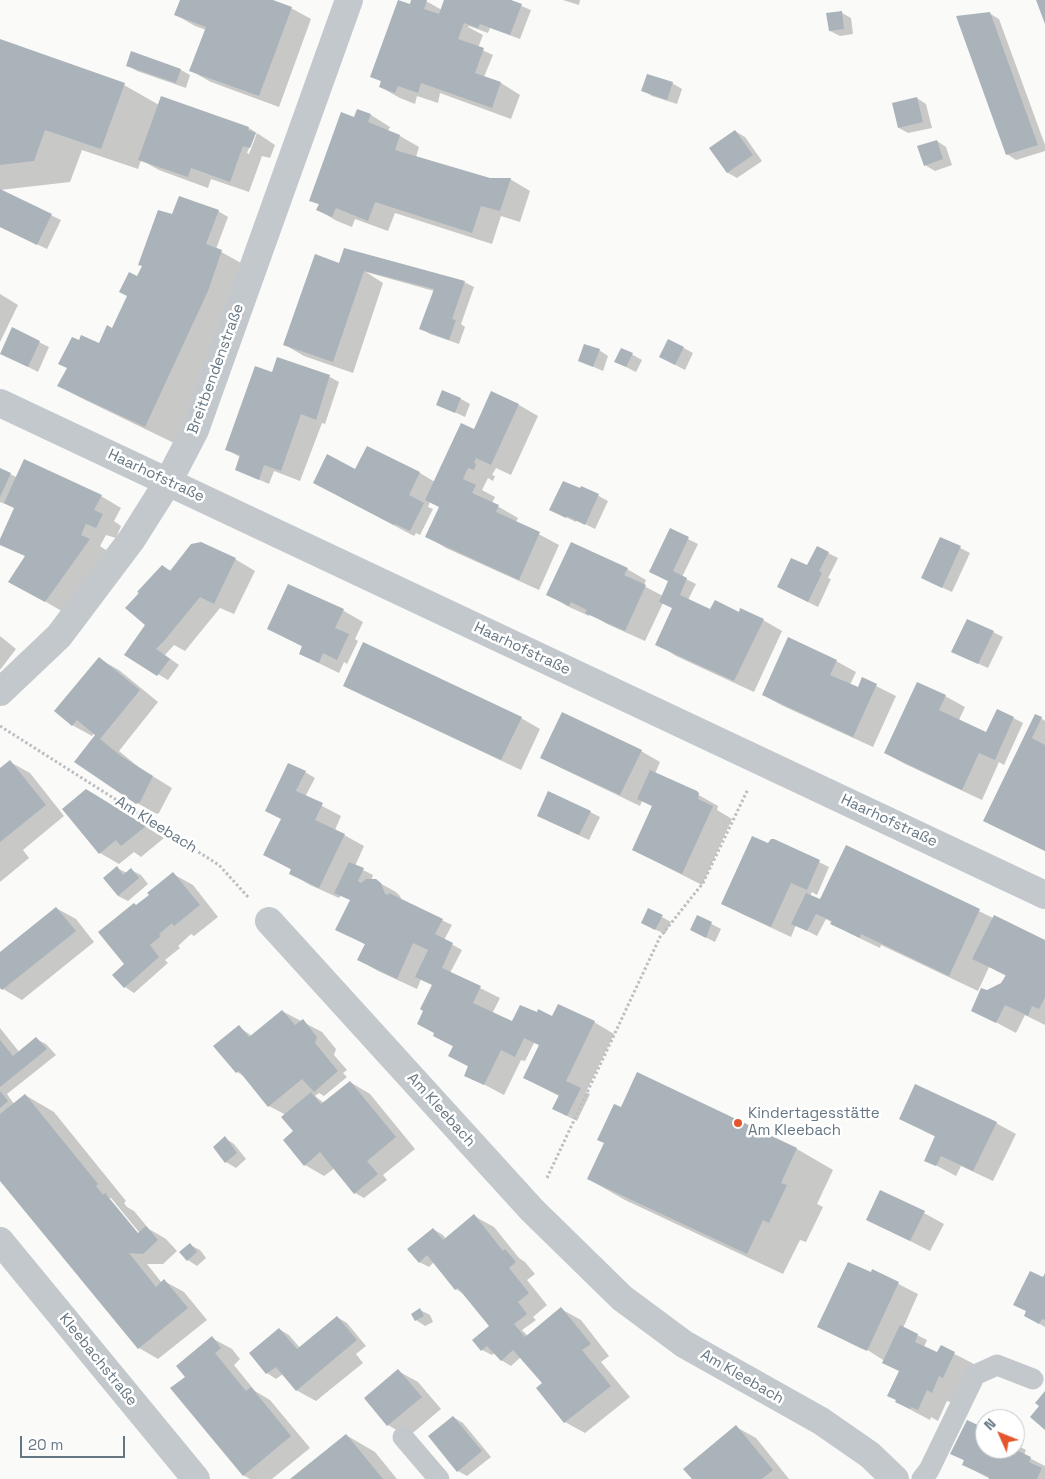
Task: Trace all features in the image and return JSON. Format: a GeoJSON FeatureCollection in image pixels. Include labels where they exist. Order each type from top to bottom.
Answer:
{"type":"FeatureCollection","features":[{"type":"Feature","properties":{"kind":"street","name":"Breitbendenstraße"},"geometry":{"type":"LineString","coordinates":[[0,692],[59,636],[132,540],[168,482],[195,430],[349,0]]}},
{"type":"Feature","properties":{"kind":"street","name":"Haarhofstraße"},"geometry":{"type":"LineString","coordinates":[[0,403],[1045,895]]}},
{"type":"Feature","properties":{"kind":"street","name":"Am Kleebach"},"geometry":{"type":"LineString","coordinates":[[270,921],[532,1210],[622,1298],[676,1338],[820,1422],[870,1455],[895,1479]]}},
{"type":"Feature","properties":{"kind":"street","name":"Kleebachstraße"},"geometry":{"type":"LineString","coordinates":[[0,1241],[196,1479]]}},
{"type":"Feature","properties":{"kind":"lane"},"geometry":{"type":"LineString","coordinates":[[922,1479],[929,1470],[975,1375],[997,1365],[1033,1379]]}},
{"type":"Feature","properties":{"kind":"lane"},"geometry":{"type":"LineString","coordinates":[[403,1437],[439,1479]]}},
{"type":"Feature","properties":{"kind":"path","name":"Am Kleebach"},"geometry":{"type":"LineString","coordinates":[[0,726],[219,865],[270,921]]}},
{"type":"Feature","properties":{"kind":"path"},"geometry":{"type":"LineString","coordinates":[[532,1210],[660,937],[703,883],[762,762]]}},
{"type":"Feature","properties":{"kind":"building"},"geometry":{"type":"Polygon","coordinates":[[[180,0],[273,0],[292,7],[259,96],[189,71],[206,27],[174,15],[180,0]]]}},
{"type":"Feature","properties":{"kind":"building"},"geometry":{"type":"Polygon","coordinates":[[[398,0],[410,4],[411,0],[427,0],[424,9],[439,14],[444,0],[511,0],[522,4],[510,35],[480,24],[478,28],[464,23],[458,39],[484,48],[475,73],[501,82],[492,108],[421,83],[418,93],[398,86],[395,93],[379,87],[381,81],[370,77],[398,0]]]}},
{"type":"Feature","properties":{"kind":"building"},"geometry":{"type":"Polygon","coordinates":[[[1036,0],[1045,0],[1045,24],[1036,0]]]}},
{"type":"Feature","properties":{"kind":"building"},"geometry":{"type":"Polygon","coordinates":[[[842,11],[844,29],[829,31],[826,13],[842,11]]]}},
{"type":"Feature","properties":{"kind":"building"},"geometry":{"type":"Polygon","coordinates":[[[990,12],[1038,145],[1006,155],[956,16],[990,12]]]}},
{"type":"Feature","properties":{"kind":"building"},"geometry":{"type":"Polygon","coordinates":[[[0,39],[125,83],[101,149],[45,130],[34,161],[0,165],[0,39]]]}},
{"type":"Feature","properties":{"kind":"building"},"geometry":{"type":"Polygon","coordinates":[[[131,51],[181,69],[176,83],[126,66],[131,51]]]}},
{"type":"Feature","properties":{"kind":"building"},"geometry":{"type":"Polygon","coordinates":[[[647,74],[673,82],[667,100],[641,91],[647,74]]]}},
{"type":"Feature","properties":{"kind":"building"},"geometry":{"type":"Polygon","coordinates":[[[161,96],[249,127],[248,130],[256,133],[250,148],[243,146],[230,182],[191,168],[188,177],[138,160],[161,96]]]}},
{"type":"Feature","properties":{"kind":"building"},"geometry":{"type":"Polygon","coordinates":[[[917,97],[923,122],[898,128],[892,103],[917,97]]]}},
{"type":"Feature","properties":{"kind":"building"},"geometry":{"type":"Polygon","coordinates":[[[357,109],[371,114],[368,122],[400,135],[395,150],[490,178],[511,178],[500,211],[481,206],[472,233],[375,202],[368,221],[336,208],[332,217],[316,210],[319,204],[309,201],[341,112],[354,117],[357,109]]]}},
{"type":"Feature","properties":{"kind":"building"},"geometry":{"type":"Polygon","coordinates":[[[735,130],[753,155],[727,173],[709,148],[735,130]]]}},
{"type":"Feature","properties":{"kind":"building"},"geometry":{"type":"Polygon","coordinates":[[[937,140],[943,159],[924,166],[917,146],[937,140]]]}},
{"type":"Feature","properties":{"kind":"building"},"geometry":{"type":"Polygon","coordinates":[[[0,189],[52,214],[37,245],[0,227],[0,189]]]}},
{"type":"Feature","properties":{"kind":"building"},"geometry":{"type":"Polygon","coordinates":[[[179,196],[219,210],[206,244],[222,250],[208,291],[145,427],[57,386],[67,368],[58,364],[72,337],[79,340],[81,335],[99,343],[107,325],[112,328],[127,296],[119,292],[129,272],[137,276],[142,266],[138,265],[158,210],[172,214],[179,196]]]}},
{"type":"Feature","properties":{"kind":"building"},"geometry":{"type":"Polygon","coordinates":[[[344,248],[465,281],[452,319],[456,320],[449,340],[419,329],[434,289],[364,271],[333,362],[283,345],[315,254],[339,263],[344,248]]]}},
{"type":"Feature","properties":{"kind":"building"},"geometry":{"type":"Polygon","coordinates":[[[12,327],[40,341],[28,367],[0,354],[12,327]]]}},
{"type":"Feature","properties":{"kind":"building"},"geometry":{"type":"Polygon","coordinates":[[[668,339],[684,347],[675,365],[659,357],[668,339]]]}},
{"type":"Feature","properties":{"kind":"building"},"geometry":{"type":"Polygon","coordinates":[[[584,344],[600,349],[593,367],[578,361],[584,344]]]}},
{"type":"Feature","properties":{"kind":"building"},"geometry":{"type":"Polygon","coordinates":[[[621,348],[633,353],[626,367],[614,362],[621,348]]]}},
{"type":"Feature","properties":{"kind":"building"},"geometry":{"type":"Polygon","coordinates":[[[277,357],[330,375],[316,420],[301,414],[281,471],[264,465],[259,480],[235,470],[240,455],[225,450],[255,366],[272,372],[277,357]]]}},
{"type":"Feature","properties":{"kind":"building"},"geometry":{"type":"Polygon","coordinates":[[[442,390],[461,398],[455,413],[436,405],[442,390]]]}},
{"type":"Feature","properties":{"kind":"building"},"geometry":{"type":"Polygon","coordinates":[[[491,391],[519,404],[491,465],[476,458],[474,470],[468,468],[463,479],[476,485],[472,493],[499,505],[496,512],[540,532],[519,580],[425,537],[439,507],[425,500],[461,423],[474,429],[491,391]]]}},
{"type":"Feature","properties":{"kind":"building"},"geometry":{"type":"Polygon","coordinates":[[[367,446],[420,472],[409,495],[424,503],[410,531],[394,525],[313,483],[327,454],[355,469],[367,446]]]}},
{"type":"Feature","properties":{"kind":"building"},"geometry":{"type":"Polygon","coordinates":[[[24,459],[102,495],[94,510],[103,514],[96,528],[86,524],[81,535],[90,539],[45,602],[8,582],[25,556],[0,545],[0,539],[14,508],[4,503],[24,459]]]}},
{"type":"Feature","properties":{"kind":"building"},"geometry":{"type":"Polygon","coordinates":[[[0,468],[11,473],[0,497],[0,468]]]}},
{"type":"Feature","properties":{"kind":"building"},"geometry":{"type":"Polygon","coordinates":[[[563,481],[599,494],[585,525],[549,510],[563,481]]]}},
{"type":"Feature","properties":{"kind":"building"},"geometry":{"type":"Polygon","coordinates":[[[670,528],[689,537],[673,571],[687,578],[680,595],[710,609],[715,600],[739,612],[740,608],[764,619],[734,681],[655,645],[672,608],[659,602],[668,581],[649,572],[670,528]]]}},
{"type":"Feature","properties":{"kind":"building"},"geometry":{"type":"Polygon","coordinates":[[[940,537],[961,546],[942,588],[921,578],[940,537]]]}},
{"type":"Feature","properties":{"kind":"building"},"geometry":{"type":"Polygon","coordinates":[[[201,542],[236,558],[214,604],[200,597],[156,649],[170,659],[157,676],[124,655],[145,625],[125,608],[162,565],[170,571],[191,544],[201,542]]]}},
{"type":"Feature","properties":{"kind":"building"},"geometry":{"type":"Polygon","coordinates":[[[571,542],[628,568],[624,575],[646,585],[625,631],[585,613],[587,610],[571,602],[569,606],[546,595],[571,542]]]}},
{"type":"Feature","properties":{"kind":"building"},"geometry":{"type":"Polygon","coordinates":[[[817,546],[829,552],[819,571],[822,573],[808,602],[777,587],[791,558],[807,565],[817,546]]]}},
{"type":"Feature","properties":{"kind":"building"},"geometry":{"type":"Polygon","coordinates":[[[288,584],[344,609],[335,628],[349,634],[337,660],[323,653],[319,663],[299,654],[302,646],[267,629],[288,584]]]}},
{"type":"Feature","properties":{"kind":"building"},"geometry":{"type":"Polygon","coordinates":[[[967,619],[994,631],[978,664],[951,652],[967,619]]]}},
{"type":"Feature","properties":{"kind":"building"},"geometry":{"type":"Polygon","coordinates":[[[788,637],[837,660],[830,675],[858,687],[862,677],[877,684],[853,737],[762,695],[788,637]]]}},
{"type":"Feature","properties":{"kind":"building"},"geometry":{"type":"Polygon","coordinates":[[[363,642],[522,717],[501,760],[343,686],[363,642]]]}},
{"type":"Feature","properties":{"kind":"building"},"geometry":{"type":"Polygon","coordinates":[[[99,657],[140,690],[100,739],[121,756],[153,776],[140,802],[136,804],[74,762],[95,735],[77,720],[72,726],[54,711],[99,657]]]}},
{"type":"Feature","properties":{"kind":"building"},"geometry":{"type":"Polygon","coordinates":[[[917,682],[946,695],[939,710],[986,732],[997,709],[1014,717],[995,760],[979,753],[962,790],[884,753],[917,682]]]}},
{"type":"Feature","properties":{"kind":"building"},"geometry":{"type":"Polygon","coordinates":[[[562,712],[642,750],[620,795],[540,758],[562,712]]]}},
{"type":"Feature","properties":{"kind":"building"},"geometry":{"type":"Polygon","coordinates":[[[1035,714],[1042,717],[1032,738],[1045,745],[1045,851],[983,821],[1035,714]]]}},
{"type":"Feature","properties":{"kind":"building"},"geometry":{"type":"Polygon","coordinates":[[[10,760],[46,805],[0,842],[0,768],[10,760]]]}},
{"type":"Feature","properties":{"kind":"building"},"geometry":{"type":"Polygon","coordinates":[[[288,763],[306,771],[296,791],[323,803],[315,820],[345,834],[319,888],[289,874],[291,869],[263,855],[281,819],[265,811],[288,763]]]}},
{"type":"Feature","properties":{"kind":"building"},"geometry":{"type":"Polygon","coordinates":[[[650,770],[697,791],[699,793],[698,799],[713,806],[682,874],[632,850],[652,806],[637,799],[650,770]]]}},
{"type":"Feature","properties":{"kind":"building"},"geometry":{"type":"Polygon","coordinates":[[[86,789],[146,826],[121,846],[116,840],[99,854],[62,809],[86,789]]]}},
{"type":"Feature","properties":{"kind":"building"},"geometry":{"type":"Polygon","coordinates":[[[548,791],[591,811],[579,835],[537,816],[548,791]]]}},
{"type":"Feature","properties":{"kind":"building"},"geometry":{"type":"Polygon","coordinates":[[[752,836],[768,843],[771,839],[774,839],[820,860],[807,890],[791,883],[771,927],[721,904],[752,836]]]}},
{"type":"Feature","properties":{"kind":"building"},"geometry":{"type":"Polygon","coordinates":[[[846,845],[980,909],[949,976],[861,934],[860,938],[830,924],[832,921],[816,914],[807,931],[791,924],[806,893],[820,899],[846,845]]]}},
{"type":"Feature","properties":{"kind":"building"},"geometry":{"type":"Polygon","coordinates":[[[349,862],[364,868],[358,881],[361,883],[366,879],[376,879],[381,883],[385,894],[388,895],[389,893],[443,919],[435,934],[453,943],[442,968],[481,986],[473,1003],[512,1021],[520,1005],[537,1012],[538,1009],[552,1016],[558,1004],[595,1021],[566,1081],[581,1088],[567,1116],[552,1109],[559,1095],[523,1078],[539,1045],[524,1038],[515,1057],[501,1050],[484,1085],[464,1076],[468,1066],[448,1056],[453,1046],[433,1036],[434,1033],[417,1024],[423,1011],[420,1009],[432,985],[415,977],[428,950],[413,943],[397,979],[357,960],[365,944],[335,930],[350,900],[334,893],[349,862]]]}},
{"type":"Feature","properties":{"kind":"building"},"geometry":{"type":"Polygon","coordinates":[[[117,866],[123,875],[131,868],[139,878],[118,896],[103,878],[117,866]]]}},
{"type":"Feature","properties":{"kind":"building"},"geometry":{"type":"Polygon","coordinates":[[[173,872],[200,905],[174,926],[172,923],[159,934],[161,936],[150,945],[159,957],[124,988],[112,975],[124,964],[98,932],[134,903],[136,905],[149,895],[147,893],[173,872]]]}},
{"type":"Feature","properties":{"kind":"building"},"geometry":{"type":"Polygon","coordinates":[[[56,907],[76,931],[2,990],[0,988],[0,952],[56,907]]]}},
{"type":"Feature","properties":{"kind":"building"},"geometry":{"type":"Polygon","coordinates":[[[648,908],[663,915],[655,930],[641,923],[648,908]]]}},
{"type":"Feature","properties":{"kind":"building"},"geometry":{"type":"Polygon","coordinates":[[[697,915],[712,922],[706,938],[690,930],[697,915]]]}},
{"type":"Feature","properties":{"kind":"building"},"geometry":{"type":"Polygon","coordinates":[[[994,915],[1045,940],[1045,997],[1039,1009],[1032,1006],[1028,1016],[1005,1005],[996,1023],[971,1011],[981,988],[987,990],[1001,983],[1006,975],[972,959],[994,915]]]}},
{"type":"Feature","properties":{"kind":"building"},"geometry":{"type":"Polygon","coordinates":[[[282,1010],[295,1025],[303,1019],[317,1037],[315,1043],[338,1071],[314,1092],[302,1079],[268,1107],[239,1071],[236,1073],[213,1046],[239,1025],[249,1037],[282,1010]]]}},
{"type":"Feature","properties":{"kind":"building"},"geometry":{"type":"Polygon","coordinates":[[[36,1037],[47,1049],[0,1087],[0,1040],[13,1056],[36,1037]]]}},
{"type":"Feature","properties":{"kind":"building"},"geometry":{"type":"Polygon","coordinates":[[[637,1072],[797,1148],[781,1183],[787,1185],[769,1223],[763,1220],[747,1254],[587,1179],[604,1143],[597,1140],[614,1104],[621,1107],[637,1072]]]}},
{"type":"Feature","properties":{"kind":"building"},"geometry":{"type":"Polygon","coordinates":[[[350,1081],[396,1137],[367,1161],[378,1174],[354,1194],[320,1152],[304,1166],[283,1140],[293,1131],[281,1117],[311,1092],[321,1104],[350,1081]]]}},
{"type":"Feature","properties":{"kind":"building"},"geometry":{"type":"Polygon","coordinates":[[[915,1084],[997,1122],[973,1171],[941,1156],[936,1166],[924,1161],[935,1136],[899,1119],[915,1084]]]}},
{"type":"Feature","properties":{"kind":"building"},"geometry":{"type":"Polygon","coordinates":[[[0,1091],[8,1101],[0,1108],[0,1091]]]}},
{"type":"Feature","properties":{"kind":"building"},"geometry":{"type":"Polygon","coordinates":[[[25,1094],[98,1184],[96,1186],[103,1195],[105,1193],[138,1233],[146,1226],[158,1240],[143,1254],[129,1253],[156,1287],[164,1279],[188,1308],[138,1349],[0,1181],[0,1114],[25,1094]]]}},
{"type":"Feature","properties":{"kind":"building"},"geometry":{"type":"Polygon","coordinates":[[[225,1136],[237,1153],[225,1163],[213,1147],[225,1136]]]}},
{"type":"Feature","properties":{"kind":"building"},"geometry":{"type":"Polygon","coordinates":[[[880,1190],[925,1211],[910,1241],[866,1220],[880,1190]]]}},
{"type":"Feature","properties":{"kind":"building"},"geometry":{"type":"Polygon","coordinates":[[[474,1214],[503,1251],[505,1249],[516,1262],[509,1268],[529,1293],[518,1302],[527,1314],[514,1324],[525,1337],[561,1307],[591,1344],[582,1350],[611,1386],[564,1423],[536,1388],[542,1383],[513,1350],[501,1361],[487,1346],[481,1351],[472,1340],[489,1326],[458,1288],[455,1290],[427,1255],[419,1263],[407,1249],[433,1228],[443,1240],[474,1214]]]}},
{"type":"Feature","properties":{"kind":"building"},"geometry":{"type":"Polygon","coordinates":[[[190,1243],[197,1252],[187,1261],[179,1252],[190,1243]]]}},
{"type":"Feature","properties":{"kind":"building"},"geometry":{"type":"Polygon","coordinates":[[[848,1262],[871,1272],[872,1269],[899,1282],[867,1351],[817,1327],[848,1262]]]}},
{"type":"Feature","properties":{"kind":"building"},"geometry":{"type":"Polygon","coordinates":[[[1030,1271],[1043,1277],[1045,1273],[1045,1320],[1042,1319],[1039,1324],[1024,1316],[1026,1311],[1013,1305],[1030,1271]]]}},
{"type":"Feature","properties":{"kind":"building"},"geometry":{"type":"Polygon","coordinates":[[[420,1308],[424,1316],[415,1321],[411,1314],[420,1308]]]}},
{"type":"Feature","properties":{"kind":"building"},"geometry":{"type":"Polygon","coordinates":[[[337,1316],[357,1340],[296,1391],[276,1367],[266,1374],[249,1353],[279,1328],[297,1349],[337,1316]]]}},
{"type":"Feature","properties":{"kind":"building"},"geometry":{"type":"Polygon","coordinates":[[[900,1325],[918,1334],[915,1342],[937,1352],[941,1345],[955,1352],[943,1378],[939,1376],[932,1393],[927,1390],[918,1410],[911,1407],[910,1409],[887,1396],[899,1371],[882,1363],[900,1325]]]}},
{"type":"Feature","properties":{"kind":"building"},"geometry":{"type":"Polygon","coordinates":[[[212,1336],[221,1348],[215,1353],[246,1391],[251,1387],[291,1436],[243,1476],[170,1388],[185,1377],[176,1366],[212,1336]]]}},
{"type":"Feature","properties":{"kind":"building"},"geometry":{"type":"Polygon","coordinates":[[[398,1369],[422,1397],[387,1426],[364,1398],[398,1369]]]}},
{"type":"Feature","properties":{"kind":"building"},"geometry":{"type":"Polygon","coordinates":[[[1045,1391],[1045,1430],[1030,1417],[1039,1406],[1035,1403],[1045,1391]]]}},
{"type":"Feature","properties":{"kind":"building"},"geometry":{"type":"Polygon","coordinates":[[[453,1416],[482,1451],[457,1472],[428,1436],[453,1416]]]}},
{"type":"Feature","properties":{"kind":"building"},"geometry":{"type":"Polygon","coordinates":[[[967,1420],[975,1424],[975,1459],[1025,1459],[1025,1454],[1031,1457],[1029,1462],[1042,1468],[1037,1479],[989,1479],[989,1477],[962,1465],[964,1460],[950,1454],[967,1420]]]}},
{"type":"Feature","properties":{"kind":"building"},"geometry":{"type":"Polygon","coordinates":[[[736,1425],[773,1470],[762,1479],[692,1479],[683,1469],[736,1425]]]}},
{"type":"Feature","properties":{"kind":"building"},"geometry":{"type":"Polygon","coordinates":[[[346,1434],[383,1479],[290,1479],[346,1434]]]}},
{"type":"Feature","properties":{"kind":"place","name":"Kindertagesstätte Am Kleebach"},"geometry":{"type":"Point","coordinates":[738,1123]}}]}
